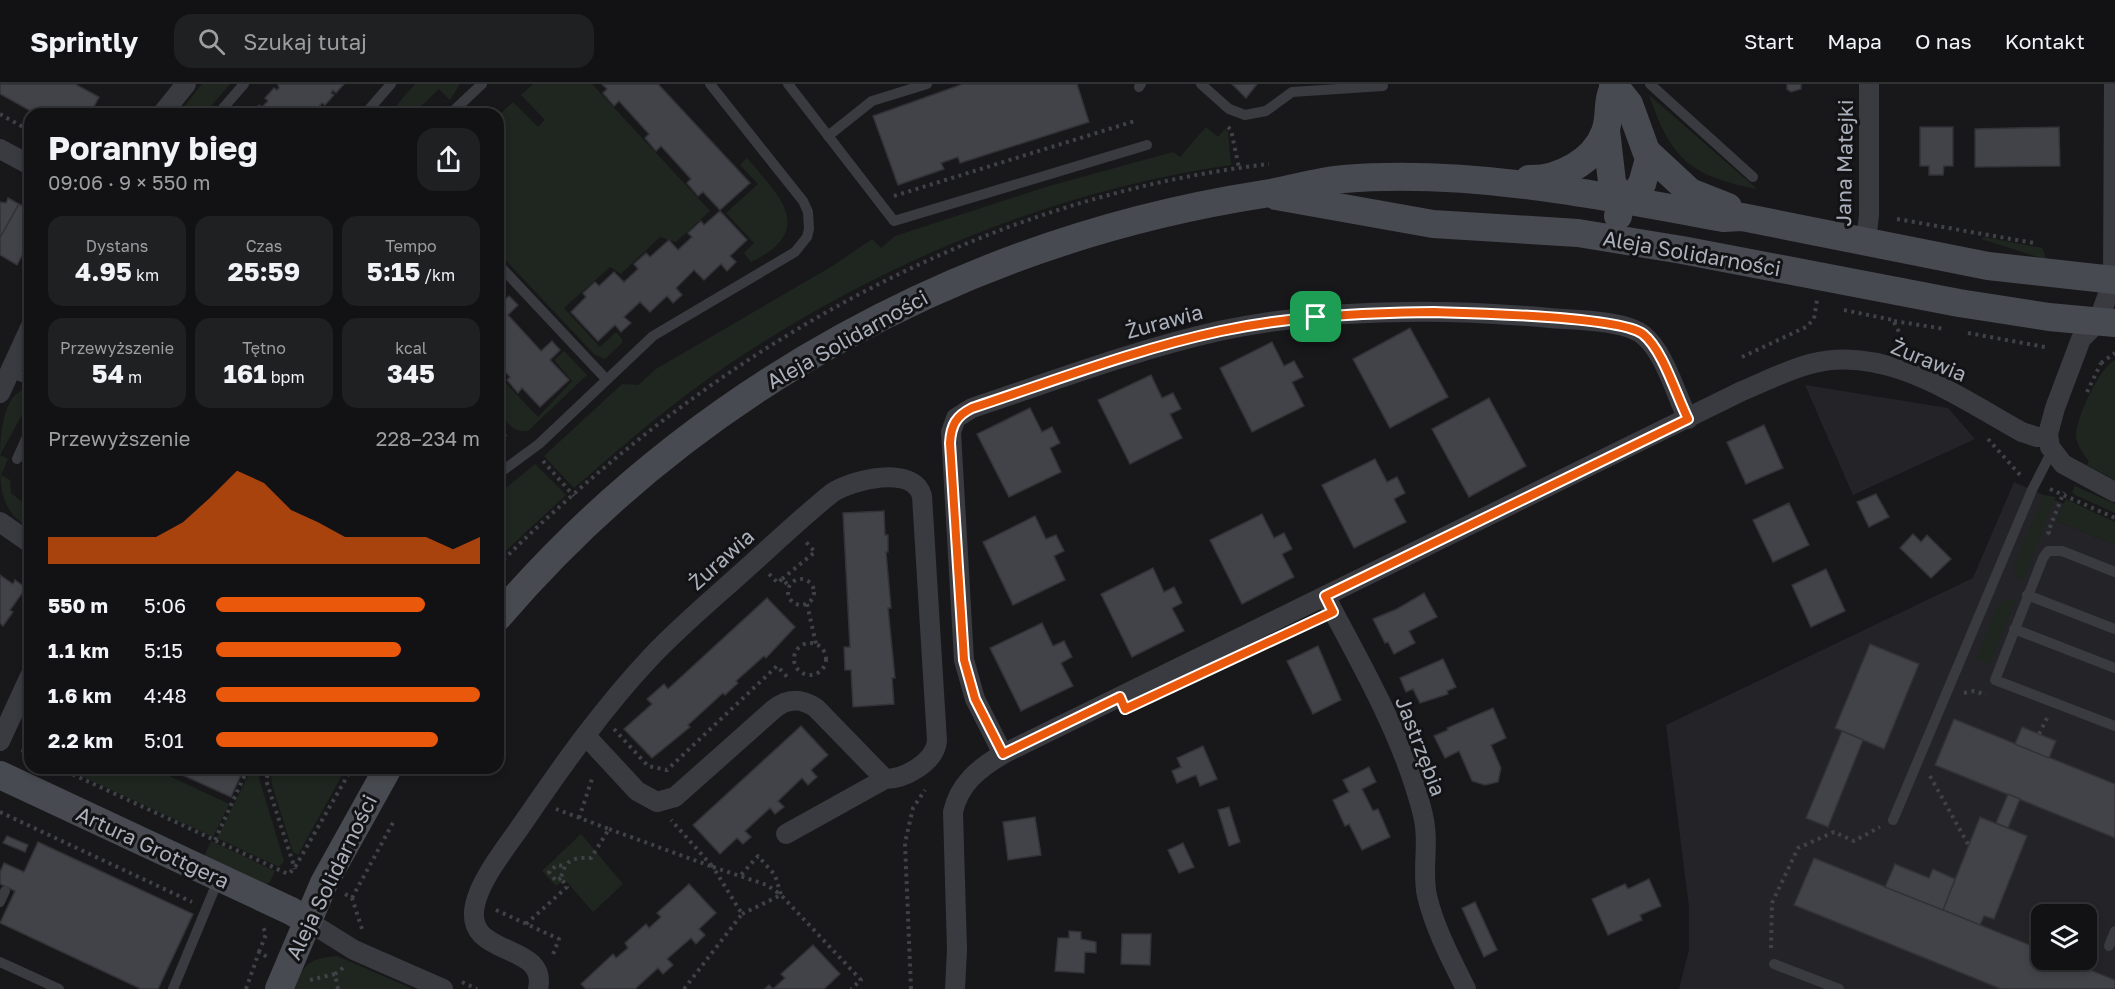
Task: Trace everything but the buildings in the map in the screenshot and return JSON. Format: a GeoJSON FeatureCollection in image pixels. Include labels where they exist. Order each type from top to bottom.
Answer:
{"type":"FeatureCollection","features":[{"type":"Feature","properties":{"kind":"main road"},"geometry":{"type":"LineString","coordinates":[[1615,239],[1621,201],[1612,182],[1606,130],[1608,100],[1614,86],[1629,104],[1648,153],[1648,167],[1642,184],[1635,193],[1621,201]]}},
{"type":"Feature","properties":{"kind":"main road"},"geometry":{"type":"LineString","coordinates":[[1491,182],[1504,177],[1543,179],[1563,173],[1581,162],[1606,130]]}},
{"type":"Feature","properties":{"kind":"main road"},"geometry":{"type":"LineString","coordinates":[[1648,153],[1690,192],[1735,210],[1742,217]]}},
{"type":"Feature","properties":{"kind":"main road","name":"Aleja Solidarności"},"geometry":{"type":"LineString","coordinates":[[504,611],[577,534],[673,451],[741,399],[849,333],[920,297],[1041,248],[1146,217],[1219,201],[1345,179],[1441,178],[1491,182],[1532,186],[1723,218],[1742,217],[1988,266],[2114,280]]}},
{"type":"Feature","properties":{"kind":"main road","name":"Aleja Solidarności"},"geometry":{"type":"LineString","coordinates":[[1268,194],[1433,224],[1549,230],[1615,239],[1819,290],[1959,303],[2107,322]]}},
{"type":"Feature","properties":{"kind":"main road","name":"Aleja Solidarności"},"geometry":{"type":"LineString","coordinates":[[279,989],[306,921],[352,829],[384,774]]}},
{"type":"Feature","properties":{"kind":"main road","name":"Artura Grottgera"},"geometry":{"type":"LineString","coordinates":[[0,775],[306,921]]}},
{"type":"Feature","properties":{"kind":"street"},"geometry":{"type":"LineString","coordinates":[[167,108],[186,84]]}},
{"type":"Feature","properties":{"kind":"street","name":"Jana Matejki"},"geometry":{"type":"LineString","coordinates":[[1866,242],[1869,214],[1869,84]]}},
{"type":"Feature","properties":{"kind":"street"},"geometry":{"type":"LineString","coordinates":[[2114,84],[2114,280],[2107,322],[2081,339],[2051,417],[2050,444],[2066,466],[2115,492]]}},
{"type":"Feature","properties":{"kind":"street"},"geometry":{"type":"LineString","coordinates":[[0,149],[24,162]]}},
{"type":"Feature","properties":{"kind":"street","name":"Żurawia"},"geometry":{"type":"LineString","coordinates":[[1003,754],[975,699],[964,660],[951,432],[956,418],[972,408],[1133,354],[1218,331],[1339,315],[1434,312],[1541,317],[1634,329],[1653,345],[1688,419]]}},
{"type":"Feature","properties":{"kind":"street"},"geometry":{"type":"LineString","coordinates":[[0,393],[24,341]]}},
{"type":"Feature","properties":{"kind":"street","name":"Żurawia"},"geometry":{"type":"LineString","coordinates":[[955,989],[957,950],[953,812],[955,801],[970,778],[1003,754],[1742,391],[1810,363],[1847,361],[1880,363],[1933,383],[2022,432],[2050,444]]}},
{"type":"Feature","properties":{"kind":"street","name":"Żurawia"},"geometry":{"type":"LineString","coordinates":[[538,989],[538,974],[531,963],[480,934],[475,922],[474,907],[484,884],[513,837],[586,736],[650,657],[839,488],[856,481],[904,479],[918,487],[922,496],[937,741],[935,753],[928,761],[902,775],[885,779],[786,834]]}},
{"type":"Feature","properties":{"kind":"street"},"geometry":{"type":"LineString","coordinates":[[0,522],[24,539]]}},
{"type":"Feature","properties":{"kind":"street","name":"Jastrzębia"},"geometry":{"type":"LineString","coordinates":[[1325,596],[1360,662],[1415,787],[1425,828],[1423,863],[1427,895],[1440,935],[1466,989]]}},
{"type":"Feature","properties":{"kind":"street"},"geometry":{"type":"LineString","coordinates":[[0,741],[24,689]]}},
{"type":"Feature","properties":{"kind":"street"},"geometry":{"type":"LineString","coordinates":[[586,736],[637,792],[650,801],[663,803],[682,792],[780,705],[797,700],[810,704],[822,713],[885,779]]}},
{"type":"Feature","properties":{"kind":"street"},"geometry":{"type":"LineString","coordinates":[[306,921],[354,950],[443,989]]}},
{"type":"Feature","properties":{"kind":"lane"},"geometry":{"type":"LineString","coordinates":[[223,108],[244,84]]}},
{"type":"Feature","properties":{"kind":"lane"},"geometry":{"type":"LineString","coordinates":[[370,108],[391,84]]}},
{"type":"Feature","properties":{"kind":"lane"},"geometry":{"type":"LineString","coordinates":[[456,108],[482,84]]}},
{"type":"Feature","properties":{"kind":"lane"},"geometry":{"type":"LineString","coordinates":[[504,466],[539,444],[653,336],[795,252],[807,237],[808,212],[798,193],[710,84]]}},
{"type":"Feature","properties":{"kind":"lane"},"geometry":{"type":"LineString","coordinates":[[788,84],[894,221],[1147,145]]}},
{"type":"Feature","properties":{"kind":"lane"},"geometry":{"type":"LineString","coordinates":[[828,136],[872,101],[927,84]]}},
{"type":"Feature","properties":{"kind":"lane"},"geometry":{"type":"LineString","coordinates":[[1200,84],[1229,109],[1245,116],[1266,111],[1292,92],[1383,86]]}},
{"type":"Feature","properties":{"kind":"lane"},"geometry":{"type":"LineString","coordinates":[[1650,84],[1753,177]]}},
{"type":"Feature","properties":{"kind":"lane"},"geometry":{"type":"LineString","coordinates":[[504,270],[606,379]]}},
{"type":"Feature","properties":{"kind":"lane"},"geometry":{"type":"LineString","coordinates":[[10,372],[24,378]]}},
{"type":"Feature","properties":{"kind":"lane"},"geometry":{"type":"LineString","coordinates":[[17,459],[24,443]]}},
{"type":"Feature","properties":{"kind":"lane"},"geometry":{"type":"LineString","coordinates":[[1893,820],[2050,444]]}},
{"type":"Feature","properties":{"kind":"lane"},"geometry":{"type":"LineString","coordinates":[[2115,572],[2062,551],[2052,550],[2043,558],[1995,680],[2115,726]]}},
{"type":"Feature","properties":{"kind":"lane"},"geometry":{"type":"LineString","coordinates":[[2027,595],[2115,629]]}},
{"type":"Feature","properties":{"kind":"lane"},"geometry":{"type":"LineString","coordinates":[[2014,629],[2115,668]]}},
{"type":"Feature","properties":{"kind":"lane"},"geometry":{"type":"LineString","coordinates":[[173,989],[219,878]]}},
{"type":"Feature","properties":{"kind":"lane"},"geometry":{"type":"LineString","coordinates":[[2109,945],[2115,931]]}},
{"type":"Feature","properties":{"kind":"lane"},"geometry":{"type":"LineString","coordinates":[[0,962],[59,989]]}},
{"type":"Feature","properties":{"kind":"lane"},"geometry":{"type":"LineString","coordinates":[[1774,964],[1839,989]]}},
{"type":"Feature","properties":{"kind":"path"},"geometry":{"type":"LineString","coordinates":[[0,114],[24,127]]}},
{"type":"Feature","properties":{"kind":"path"},"geometry":{"type":"LineString","coordinates":[[880,202],[898,194],[1135,120]]}},
{"type":"Feature","properties":{"kind":"path"},"geometry":{"type":"LineString","coordinates":[[1227,126],[1231,130],[1239,168]]}},
{"type":"Feature","properties":{"kind":"path"},"geometry":{"type":"LineString","coordinates":[[1808,302],[1819,290]]}},
{"type":"Feature","properties":{"kind":"path"},"geometry":{"type":"LineString","coordinates":[[1819,290],[1828,306]]}},
{"type":"Feature","properties":{"kind":"path"},"geometry":{"type":"LineString","coordinates":[[1742,357],[1806,327],[1814,319],[1819,290]]}},
{"type":"Feature","properties":{"kind":"path"},"geometry":{"type":"LineString","coordinates":[[1839,309],[1893,320],[1913,358]]}},
{"type":"Feature","properties":{"kind":"path"},"geometry":{"type":"LineString","coordinates":[[2047,337],[2045,346],[2051,351]]}},
{"type":"Feature","properties":{"kind":"path"},"geometry":{"type":"LineString","coordinates":[[2084,397],[2101,363],[2115,353]]}},
{"type":"Feature","properties":{"kind":"path"},"geometry":{"type":"LineString","coordinates":[[2095,361],[2101,363]]}},
{"type":"Feature","properties":{"kind":"path"},"geometry":{"type":"LineString","coordinates":[[504,435],[509,430]]}},
{"type":"Feature","properties":{"kind":"path"},"geometry":{"type":"LineString","coordinates":[[1982,433],[2019,475],[2025,478]]}},
{"type":"Feature","properties":{"kind":"path"},"geometry":{"type":"LineString","coordinates":[[540,459],[574,496]]}},
{"type":"Feature","properties":{"kind":"path"},"geometry":{"type":"LineString","coordinates":[[2051,534],[2048,532],[2066,488]]}},
{"type":"Feature","properties":{"kind":"path"},"geometry":{"type":"LineString","coordinates":[[2050,489],[2115,518]]}},
{"type":"Feature","properties":{"kind":"path"},"geometry":{"type":"LineString","coordinates":[[782,579],[815,552],[802,538]]}},
{"type":"Feature","properties":{"kind":"path"},"geometry":{"type":"LineString","coordinates":[[807,579],[814,586],[814,595],[807,604],[797,604],[790,599],[788,591],[795,580],[807,579]]}},
{"type":"Feature","properties":{"kind":"path"},"geometry":{"type":"LineString","coordinates":[[807,604],[816,644],[824,651],[826,661],[817,673],[806,674],[795,664],[795,654],[806,644],[816,644]]}},
{"type":"Feature","properties":{"kind":"path"},"geometry":{"type":"LineString","coordinates":[[612,727],[648,766],[667,770],[777,666],[790,680]]}},
{"type":"Feature","properties":{"kind":"path"},"geometry":{"type":"LineString","coordinates":[[1960,696],[1974,691],[1993,698]]}},
{"type":"Feature","properties":{"kind":"path"},"geometry":{"type":"LineString","coordinates":[[579,818],[596,770]]}},
{"type":"Feature","properties":{"kind":"path"},"geometry":{"type":"LineString","coordinates":[[1929,770],[1969,846]]}},
{"type":"Feature","properties":{"kind":"path"},"geometry":{"type":"LineString","coordinates":[[72,774],[288,874],[294,869],[349,774]]}},
{"type":"Feature","properties":{"kind":"path"},"geometry":{"type":"LineString","coordinates":[[215,840],[245,774]]}},
{"type":"Feature","properties":{"kind":"path"},"geometry":{"type":"LineString","coordinates":[[268,774],[266,780],[294,869],[300,872]]}},
{"type":"Feature","properties":{"kind":"path"},"geometry":{"type":"LineString","coordinates":[[551,808],[766,885],[781,895],[861,980],[851,989]]}},
{"type":"Feature","properties":{"kind":"path"},"geometry":{"type":"LineString","coordinates":[[0,812],[208,907]]}},
{"type":"Feature","properties":{"kind":"path"},"geometry":{"type":"LineString","coordinates":[[667,815],[712,867],[742,914]]}},
{"type":"Feature","properties":{"kind":"path"},"geometry":{"type":"LineString","coordinates":[[352,898],[395,819]]}},
{"type":"Feature","properties":{"kind":"path"},"geometry":{"type":"LineString","coordinates":[[1774,964],[1770,943],[1772,903],[1798,848],[1834,832],[1854,841],[1893,820]]}},
{"type":"Feature","properties":{"kind":"path"},"geometry":{"type":"LineString","coordinates":[[564,866],[557,865],[549,872],[556,881],[561,878],[564,866],[573,858],[591,858],[609,829]]}},
{"type":"Feature","properties":{"kind":"path"},"geometry":{"type":"LineString","coordinates":[[740,876],[758,856],[775,875],[781,895]]}},
{"type":"Feature","properties":{"kind":"path"},"geometry":{"type":"LineString","coordinates":[[492,906],[526,924],[567,887],[561,878]]}},
{"type":"Feature","properties":{"kind":"path"},"geometry":{"type":"LineString","coordinates":[[344,893],[352,898],[363,931],[361,936]]}},
{"type":"Feature","properties":{"kind":"path"},"geometry":{"type":"LineString","coordinates":[[684,989],[742,914],[781,895]]}},
{"type":"Feature","properties":{"kind":"path"},"geometry":{"type":"LineString","coordinates":[[263,927],[267,918]]}},
{"type":"Feature","properties":{"kind":"path"},"geometry":{"type":"LineString","coordinates":[[252,923],[263,927],[266,934],[259,952]]}},
{"type":"Feature","properties":{"kind":"path"},"geometry":{"type":"LineString","coordinates":[[338,989],[335,974],[347,965]]}},
{"type":"Feature","properties":{"kind":"shaded area"},"geometry":{"type":"Polygon","coordinates":[[[202,84],[230,84],[209,108],[183,108],[202,84]]]}},
{"type":"Feature","properties":{"kind":"shaded area"},"geometry":{"type":"Polygon","coordinates":[[[415,84],[460,84],[450,100],[439,89],[419,108],[394,108],[415,84]]]}},
{"type":"Feature","properties":{"kind":"shaded area"},"geometry":{"type":"Polygon","coordinates":[[[533,84],[592,84],[710,211],[676,242],[660,237],[621,274],[610,267],[564,308],[600,347],[616,332],[622,339],[622,343],[605,359],[594,354],[504,258],[504,110],[513,102],[538,127],[545,120],[521,95],[533,84]]]}},
{"type":"Feature","properties":{"kind":"shaded area"},"geometry":{"type":"Polygon","coordinates":[[[1649,95],[1757,189],[1715,178],[1686,162],[1666,135],[1649,95]]]}},
{"type":"Feature","properties":{"kind":"shaded area"},"geometry":{"type":"Polygon","coordinates":[[[1206,127],[1218,137],[1225,129],[1228,132],[1231,165],[1161,178],[1091,195],[1023,216],[955,242],[890,272],[826,305],[705,381],[574,488],[544,456],[622,384],[638,385],[656,369],[834,265],[872,239],[881,248],[895,236],[1049,186],[1173,152],[1180,157],[1206,127]]]}},
{"type":"Feature","properties":{"kind":"shaded area"},"geometry":{"type":"Polygon","coordinates":[[[747,158],[780,200],[786,213],[787,225],[783,238],[771,250],[751,262],[744,253],[754,243],[726,213],[758,184],[740,165],[747,158]]]}},
{"type":"Feature","properties":{"kind":"shaded area"},"geometry":{"type":"Polygon","coordinates":[[[1984,237],[2042,248],[2047,260],[1981,239],[1984,237]]]}},
{"type":"Feature","properties":{"kind":"shaded area"},"geometry":{"type":"Polygon","coordinates":[[[564,351],[587,375],[528,431],[511,426],[504,419],[504,381],[538,417],[572,381],[554,360],[564,351]]]}},
{"type":"Feature","properties":{"kind":"shaded area"},"geometry":{"type":"Polygon","coordinates":[[[2115,360],[2115,480],[2087,465],[2089,461],[2076,436],[2080,418],[2090,394],[2102,373],[2115,360]]]}},
{"type":"Feature","properties":{"kind":"shaded area"},"geometry":{"type":"Polygon","coordinates":[[[1805,385],[1948,408],[1975,439],[1853,495],[1805,385]]]}},
{"type":"Feature","properties":{"kind":"shaded area"},"geometry":{"type":"Polygon","coordinates":[[[24,390],[24,411],[0,455],[4,416],[13,398],[24,390]]]}},
{"type":"Feature","properties":{"kind":"shaded area"},"geometry":{"type":"Polygon","coordinates":[[[0,455],[8,459],[1,475],[10,480],[11,493],[24,503],[24,525],[7,506],[0,478],[0,455]]]}},
{"type":"Feature","properties":{"kind":"shaded area"},"geometry":{"type":"Polygon","coordinates":[[[535,464],[566,495],[504,552],[505,497],[504,490],[535,464]]]}},
{"type":"Feature","properties":{"kind":"shaded area"},"geometry":{"type":"Polygon","coordinates":[[[2014,482],[2064,504],[2056,521],[2115,545],[2115,989],[1679,989],[1689,950],[1689,907],[1666,725],[1973,578],[2014,482]]]}},
{"type":"Feature","properties":{"kind":"shaded area"},"geometry":{"type":"Polygon","coordinates":[[[2075,486],[2115,504],[2115,513],[2075,495],[2072,492],[2075,486]]]}},
{"type":"Feature","properties":{"kind":"shaded area"},"geometry":{"type":"Polygon","coordinates":[[[2044,495],[2056,497],[2022,583],[2016,576],[2014,565],[2044,495]]]}},
{"type":"Feature","properties":{"kind":"shaded area"},"geometry":{"type":"Polygon","coordinates":[[[2066,499],[2115,522],[2115,545],[2056,521],[2066,499]]]}},
{"type":"Feature","properties":{"kind":"shaded area"},"geometry":{"type":"Polygon","coordinates":[[[2005,600],[2016,600],[1990,664],[1976,659],[1996,608],[2005,600]]]}},
{"type":"Feature","properties":{"kind":"shaded area"},"geometry":{"type":"Polygon","coordinates":[[[77,774],[165,774],[229,804],[213,837],[77,774]]]}},
{"type":"Feature","properties":{"kind":"shaded area"},"geometry":{"type":"Polygon","coordinates":[[[249,774],[260,774],[259,778],[284,861],[279,867],[217,838],[249,774]]]}},
{"type":"Feature","properties":{"kind":"shaded area"},"geometry":{"type":"Polygon","coordinates":[[[343,774],[298,855],[293,852],[271,775],[343,774]]]}},
{"type":"Feature","properties":{"kind":"shaded area"},"geometry":{"type":"Polygon","coordinates":[[[581,834],[623,884],[593,912],[567,882],[556,886],[542,871],[581,834]]]}},
{"type":"Feature","properties":{"kind":"shaded area"},"geometry":{"type":"Polygon","coordinates":[[[211,841],[275,871],[270,882],[266,884],[204,856],[211,841]]]}},
{"type":"Feature","properties":{"kind":"shaded area"},"geometry":{"type":"Polygon","coordinates":[[[337,956],[413,989],[293,989],[304,968],[309,964],[320,958],[337,956]]]}},
{"type":"Feature","properties":{"kind":"route"},"geometry":{"type":"LineString","coordinates":[[1361,313],[1486,313],[1571,320],[1634,329],[1642,333],[1653,345],[1688,419],[1325,596],[1333,612],[1125,709],[1120,697],[1003,754],[970,687],[964,660],[950,443],[956,418],[972,408],[1153,349],[1218,331],[1316,317],[1361,313]]}}]}
